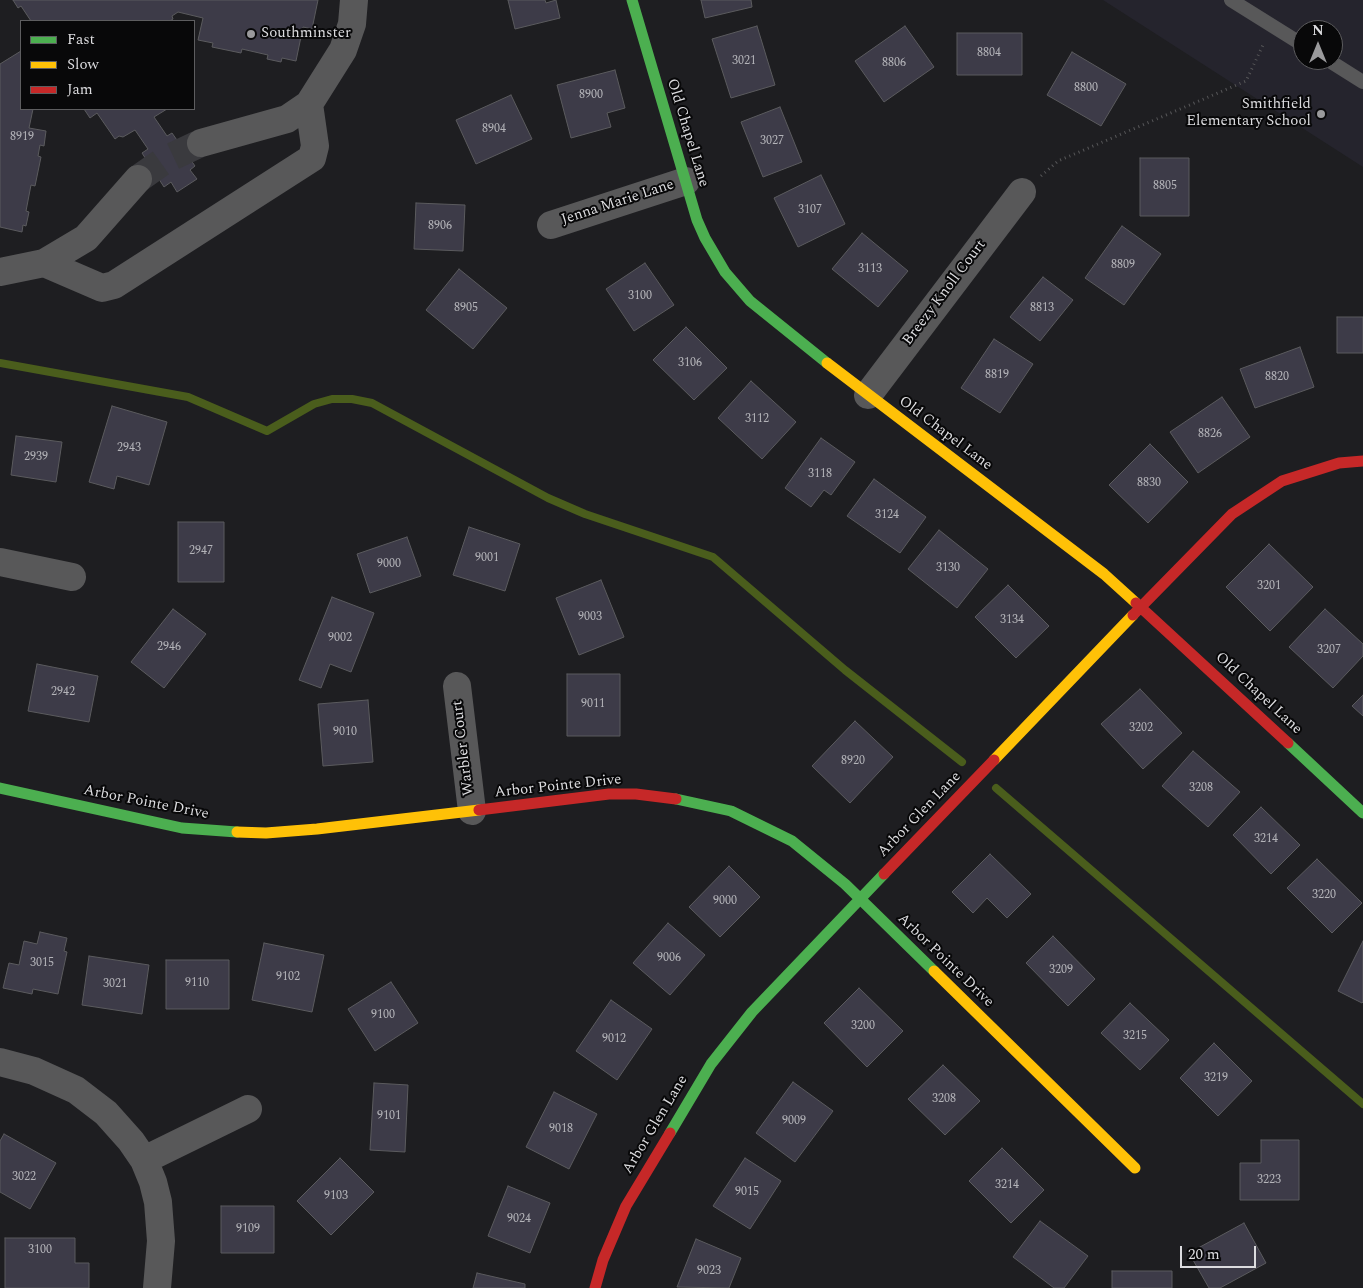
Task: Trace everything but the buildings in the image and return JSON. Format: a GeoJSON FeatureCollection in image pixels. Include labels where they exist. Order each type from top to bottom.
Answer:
{"type":"FeatureCollection","features":[{"type":"Feature","properties":{"kind":"street"},"geometry":{"type":"LineString","coordinates":[[201,143],[287,119],[309,104],[343,50],[352,24],[354,0]]}},
{"type":"Feature","properties":{"kind":"street","name":"Old Chapel Lane"},"geometry":{"type":"LineString","coordinates":[[632,0],[705,238],[725,272],[750,301],[868,394],[1104,574],[1363,813]]}},
{"type":"Feature","properties":{"kind":"street"},"geometry":{"type":"LineString","coordinates":[[44,262],[102,288],[114,285],[312,158],[315,146],[309,104]]}},
{"type":"Feature","properties":{"kind":"street"},"geometry":{"type":"LineString","coordinates":[[0,272],[44,262],[86,238],[138,179]]}},
{"type":"Feature","properties":{"kind":"street","name":"Jenna Marie Lane"},"geometry":{"type":"LineString","coordinates":[[551,225],[686,181]]}},
{"type":"Feature","properties":{"kind":"street","name":"Breezy Knoll Court"},"geometry":{"type":"LineString","coordinates":[[868,394],[1022,192]]}},
{"type":"Feature","properties":{"kind":"street","name":"Arbor Glen Lane"},"geometry":{"type":"LineString","coordinates":[[595,1288],[603,1260],[626,1206],[711,1064],[752,1012],[1199,546],[1248,502],[1282,481],[1339,463],[1363,461]]}},
{"type":"Feature","properties":{"kind":"street"},"geometry":{"type":"LineString","coordinates":[[0,562],[72,577]]}},
{"type":"Feature","properties":{"kind":"street","name":"Warbler Court"},"geometry":{"type":"LineString","coordinates":[[457,686],[472,811]]}},
{"type":"Feature","properties":{"kind":"street","name":"Arbor Pointe Drive"},"geometry":{"type":"LineString","coordinates":[[0,788],[182,828],[210,832],[275,832],[609,794],[636,794],[686,800],[731,812],[780,834],[845,884],[1135,1168]]}},
{"type":"Feature","properties":{"kind":"street"},"geometry":{"type":"LineString","coordinates":[[0,1062],[34,1071],[84,1095],[106,1112],[131,1141],[144,1160],[153,1182],[158,1202],[161,1241],[158,1288]]}},
{"type":"Feature","properties":{"kind":"street"},"geometry":{"type":"LineString","coordinates":[[144,1160],[248,1109]]}},
{"type":"Feature","properties":{"kind":"lane"},"geometry":{"type":"LineString","coordinates":[[1231,0],[1293,38]]}},
{"type":"Feature","properties":{"kind":"lane"},"geometry":{"type":"LineString","coordinates":[[1343,69],[1363,82]]}},
{"type":"Feature","properties":{"kind":"path"},"geometry":{"type":"LineString","coordinates":[[1022,192],[1058,161],[1246,81],[1272,26]]}},
{"type":"Feature","properties":{"kind":"shaded area","name":"Smithfield Elementary School"},"geometry":{"type":"Polygon","coordinates":[[[1103,0],[1363,0],[1363,167],[1103,0]]]}},
{"type":"Feature","properties":{"kind":"waterway"},"geometry":{"type":"LineString","coordinates":[[0,363],[188,397],[267,431],[314,404],[332,399],[352,399],[372,403],[548,498],[585,514],[713,557],[845,670],[962,762]]}},
{"type":"Feature","properties":{"kind":"waterway"},"geometry":{"type":"LineString","coordinates":[[996,788],[1363,1104]]}},
{"type":"Feature","properties":{"kind":"tunnel"},"geometry":{"type":"LineString","coordinates":[[138,179],[165,160],[201,143]]}},
{"type":"Feature","properties":{"kind":"traffic: fast"},"geometry":{"type":"LineString","coordinates":[[632,0],[697,220],[705,238],[725,272],[750,301],[827,363]]}},
{"type":"Feature","properties":{"kind":"traffic: fast"},"geometry":{"type":"LineString","coordinates":[[1288,743],[1363,813]]}},
{"type":"Feature","properties":{"kind":"traffic: fast"},"geometry":{"type":"LineString","coordinates":[[0,788],[182,828],[237,832]]}},
{"type":"Feature","properties":{"kind":"traffic: fast"},"geometry":{"type":"LineString","coordinates":[[676,799],[731,811],[792,841],[845,884],[934,971]]}},
{"type":"Feature","properties":{"kind":"traffic: fast"},"geometry":{"type":"LineString","coordinates":[[670,1133],[711,1064],[752,1012],[884,874]]}},
{"type":"Feature","properties":{"kind":"traffic: slow"},"geometry":{"type":"LineString","coordinates":[[827,363],[1104,574],[1136,603]]}},
{"type":"Feature","properties":{"kind":"traffic: slow"},"geometry":{"type":"LineString","coordinates":[[994,760],[1133,615]]}},
{"type":"Feature","properties":{"kind":"traffic: slow"},"geometry":{"type":"LineString","coordinates":[[237,832],[266,833],[317,829],[479,810]]}},
{"type":"Feature","properties":{"kind":"traffic: slow"},"geometry":{"type":"LineString","coordinates":[[934,971],[1135,1168]]}},
{"type":"Feature","properties":{"kind":"traffic: jam"},"geometry":{"type":"LineString","coordinates":[[1133,615],[1232,514],[1282,481],[1339,463],[1363,461]]}},
{"type":"Feature","properties":{"kind":"traffic: jam"},"geometry":{"type":"LineString","coordinates":[[1136,603],[1288,743]]}},
{"type":"Feature","properties":{"kind":"traffic: jam"},"geometry":{"type":"LineString","coordinates":[[884,874],[994,760]]}},
{"type":"Feature","properties":{"kind":"traffic: jam"},"geometry":{"type":"LineString","coordinates":[[479,810],[609,794],[636,794],[676,799]]}},
{"type":"Feature","properties":{"kind":"traffic: jam"},"geometry":{"type":"LineString","coordinates":[[595,1288],[603,1260],[626,1206],[670,1133]]}},
{"type":"Feature","properties":{"kind":"place","name":"Southminster"},"geometry":{"type":"Point","coordinates":[251,34]}},
{"type":"Feature","properties":{"kind":"place","name":"Smithfield Elementary School"},"geometry":{"type":"Point","coordinates":[1321,114]}}]}
